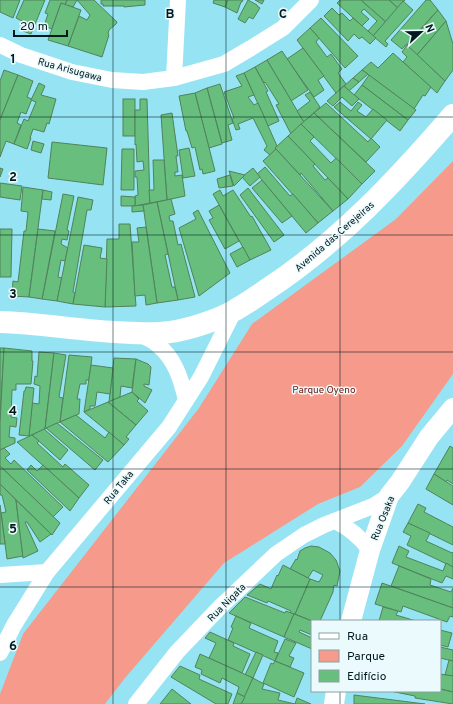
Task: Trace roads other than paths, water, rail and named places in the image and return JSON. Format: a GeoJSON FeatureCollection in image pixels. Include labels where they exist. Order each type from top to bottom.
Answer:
{"type":"FeatureCollection","features":[{"type":"Feature","properties":{"kind":"main road","name":"Avenida das Cerejeiras"},"geometry":{"type":"LineString","coordinates":[[0,322],[139,334],[181,330],[205,323],[234,311],[292,273],[358,217],[404,171],[453,115]]}},
{"type":"Feature","properties":{"kind":"street"},"geometry":{"type":"LineString","coordinates":[[174,78],[178,0]]}},
{"type":"Feature","properties":{"kind":"street","name":"Rua Arisugawa"},"geometry":{"type":"LineString","coordinates":[[0,45],[21,55],[72,72],[112,80],[143,82],[174,78],[224,64],[283,28],[311,0]]}},
{"type":"Feature","properties":{"kind":"street","name":"Rua Taka"},"geometry":{"type":"LineString","coordinates":[[0,653],[14,625],[47,572],[169,427],[201,377],[234,311]]}},
{"type":"Feature","properties":{"kind":"street"},"geometry":{"type":"LineString","coordinates":[[139,334],[157,344],[171,358],[181,378],[186,400]]}},
{"type":"Feature","properties":{"kind":"street","name":"Rua Osaka"},"geometry":{"type":"LineString","coordinates":[[351,620],[370,550],[389,496],[400,482],[429,437],[453,408]]}},
{"type":"Feature","properties":{"kind":"street","name":"Rua Nigata"},"geometry":{"type":"LineString","coordinates":[[136,704],[177,652],[220,607],[276,554],[304,535],[373,506],[389,496]]}},
{"type":"Feature","properties":{"kind":"street"},"geometry":{"type":"LineString","coordinates":[[335,521],[348,527],[362,539],[370,550]]}},
{"type":"Feature","properties":{"kind":"street"},"geometry":{"type":"LineString","coordinates":[[0,575],[47,572]]}},
{"type":"Feature","properties":{"kind":"street"},"geometry":{"type":"LineString","coordinates":[[334,704],[336,692]]}},
{"type":"Feature","properties":{"kind":"park label","name":"Parque Oyeno"},"geometry":{"type":"Point","coordinates":[324,389]}}]}
